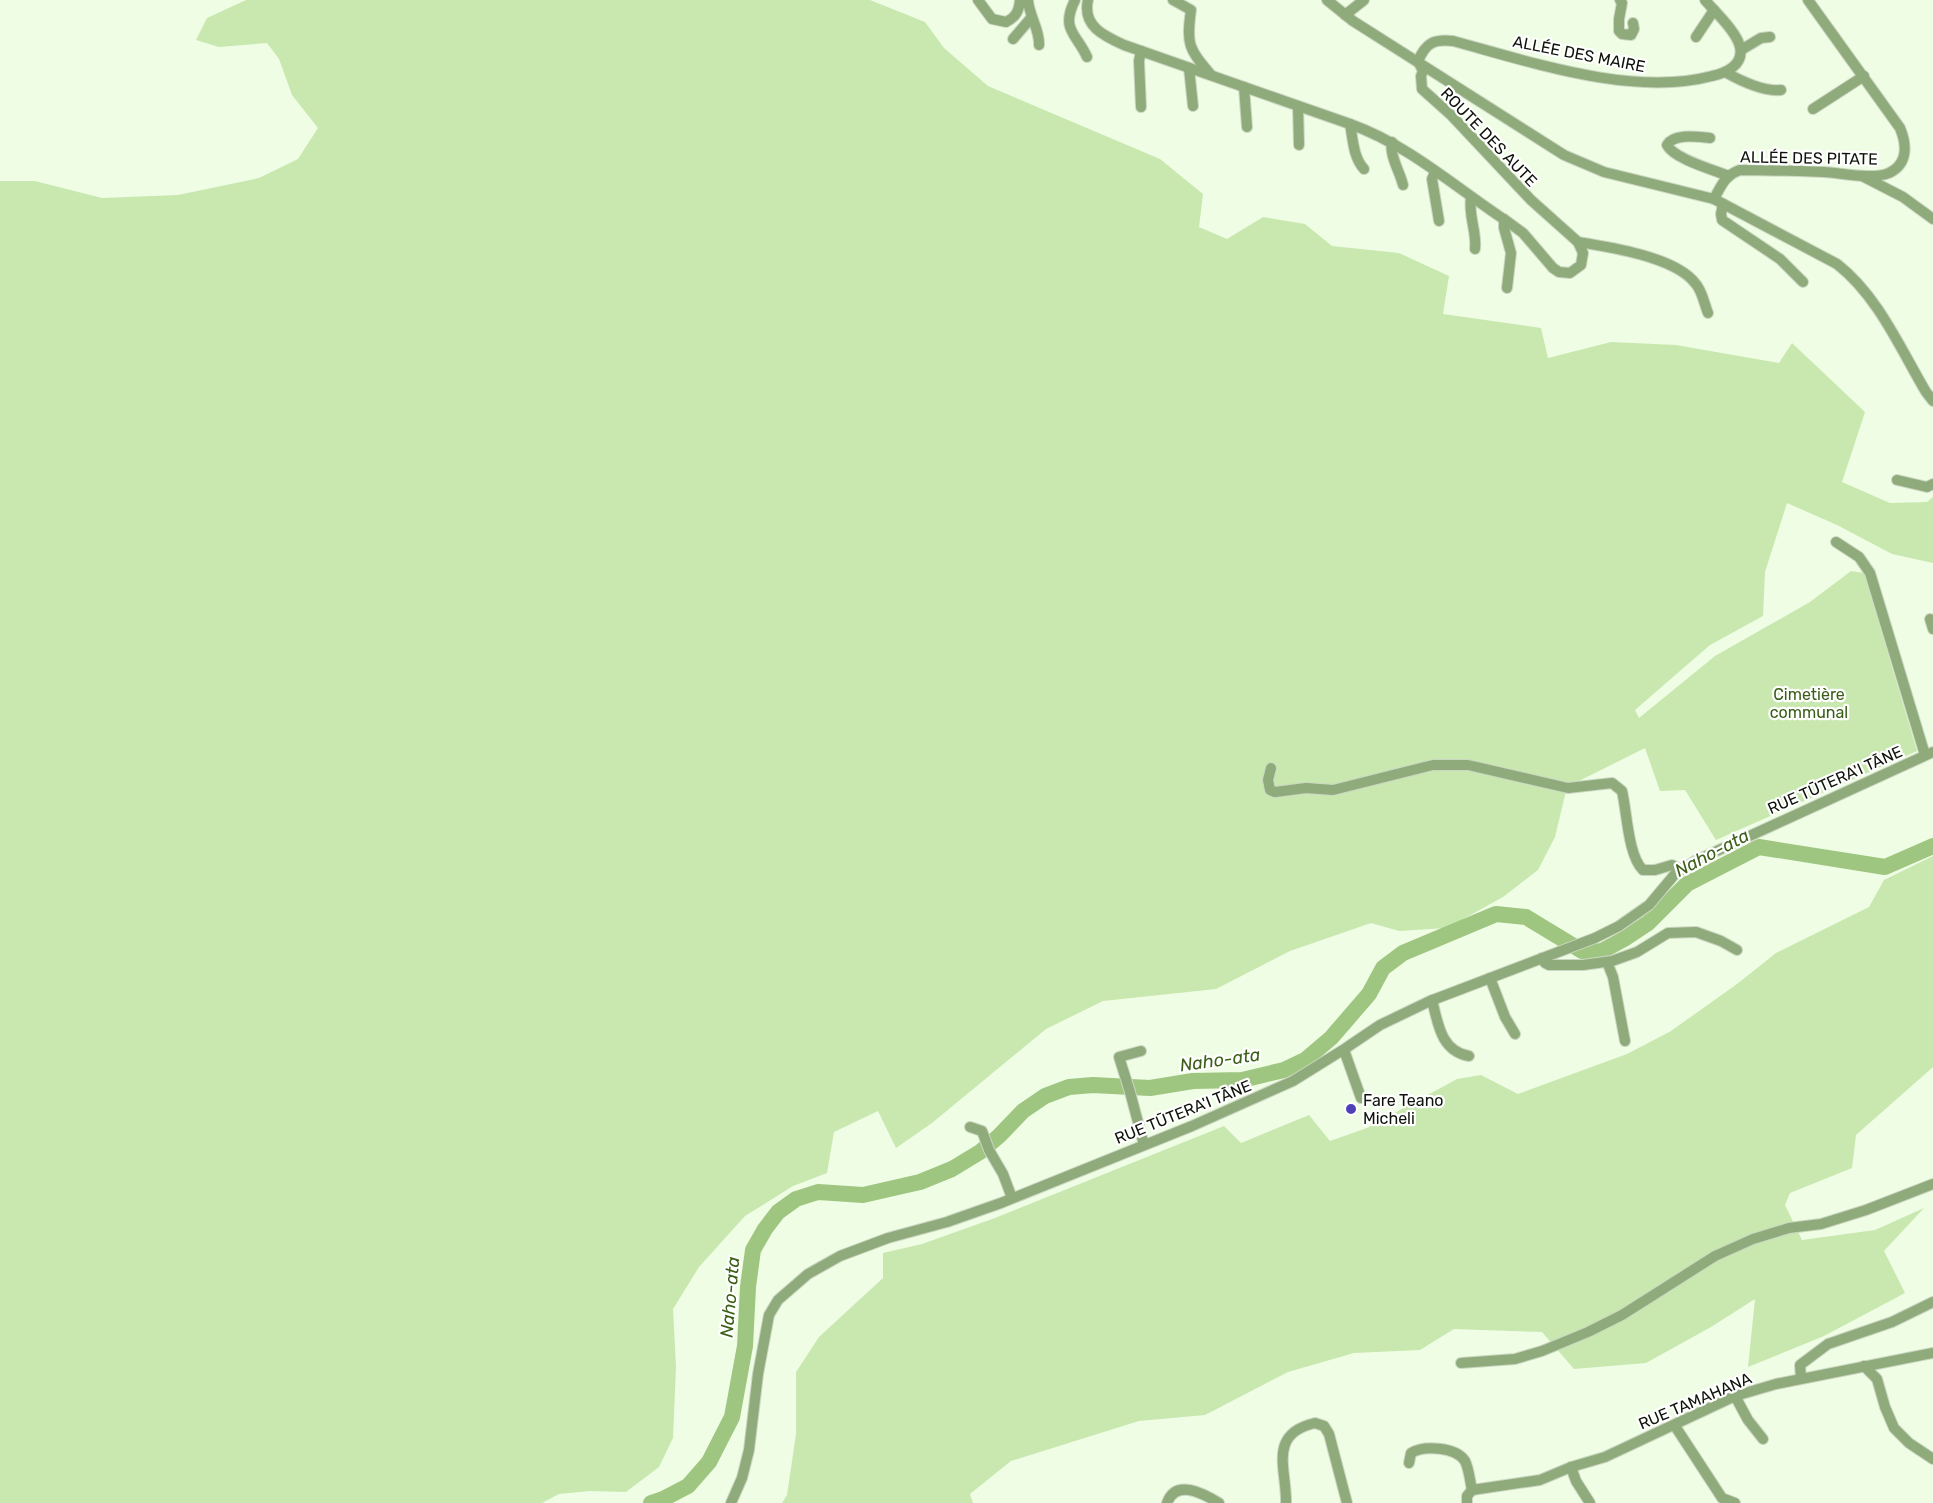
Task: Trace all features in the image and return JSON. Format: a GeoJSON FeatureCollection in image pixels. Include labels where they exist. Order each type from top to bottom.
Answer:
{"type":"FeatureCollection","features":[{"type":"Feature","properties":{"kind":"street"},"geometry":{"type":"LineString","coordinates":[[978,0],[992,19],[1006,22],[1016,15],[1020,0]]}},
{"type":"Feature","properties":{"kind":"street"},"geometry":{"type":"LineString","coordinates":[[1028,0],[1031,18],[1038,32],[1039,45]]}},
{"type":"Feature","properties":{"kind":"street"},"geometry":{"type":"LineString","coordinates":[[1075,0],[1069,25],[1072,36],[1087,57]]}},
{"type":"Feature","properties":{"kind":"street"},"geometry":{"type":"LineString","coordinates":[[1088,0],[1087,12],[1094,28],[1108,38],[1350,124],[1392,142],[1522,233],[1553,268],[1570,273],[1581,265],[1583,253],[1578,242]]}},
{"type":"Feature","properties":{"kind":"street"},"geometry":{"type":"LineString","coordinates":[[1173,0],[1191,10],[1188,38],[1191,49],[1212,76]]}},
{"type":"Feature","properties":{"kind":"street"},"geometry":{"type":"LineString","coordinates":[[1327,0],[1375,36],[1418,61]]}},
{"type":"Feature","properties":{"kind":"street"},"geometry":{"type":"LineString","coordinates":[[1345,15],[1364,0]]}},
{"type":"Feature","properties":{"kind":"street"},"geometry":{"type":"LineString","coordinates":[[1705,0],[1737,39],[1741,50],[1737,63],[1725,72],[1750,84],[1781,90]]}},
{"type":"Feature","properties":{"kind":"street","name":"ALLÉE DES PITATE"},"geometry":{"type":"LineString","coordinates":[[1718,202],[1723,182],[1740,170],[1879,176],[1887,174],[1902,160],[1905,150],[1900,128],[1808,0]]}},
{"type":"Feature","properties":{"kind":"street"},"geometry":{"type":"LineString","coordinates":[[1621,1],[1619,31],[1622,34],[1630,34],[1634,29],[1633,23]]}},
{"type":"Feature","properties":{"kind":"street"},"geometry":{"type":"LineString","coordinates":[[1696,37],[1714,10]]}},
{"type":"Feature","properties":{"kind":"street"},"geometry":{"type":"LineString","coordinates":[[1012,39],[1031,18]]}},
{"type":"Feature","properties":{"kind":"street"},"geometry":{"type":"LineString","coordinates":[[1741,50],[1761,38],[1770,37]]}},
{"type":"Feature","properties":{"kind":"street","name":"ALLÉE DES MAIRE"},"geometry":{"type":"LineString","coordinates":[[1418,61],[1429,44],[1441,39],[1552,67],[1627,81],[1677,82],[1725,72]]}},
{"type":"Feature","properties":{"kind":"street"},"geometry":{"type":"LineString","coordinates":[[1141,51],[1139,61],[1141,107]]}},
{"type":"Feature","properties":{"kind":"street","name":"ROUTE DES AUTE"},"geometry":{"type":"LineString","coordinates":[[1418,61],[1529,134],[1583,165],[1718,202],[1818,253],[1848,272],[1871,300],[1933,401]]}},
{"type":"Feature","properties":{"kind":"street","name":"ROUTE DES AUTE"},"geometry":{"type":"LineString","coordinates":[[1418,61],[1423,71],[1422,89],[1531,200],[1578,242]]}},
{"type":"Feature","properties":{"kind":"street"},"geometry":{"type":"LineString","coordinates":[[1189,68],[1193,106]]}},
{"type":"Feature","properties":{"kind":"street"},"geometry":{"type":"LineString","coordinates":[[1814,110],[1864,76]]}},
{"type":"Feature","properties":{"kind":"street"},"geometry":{"type":"LineString","coordinates":[[1244,87],[1247,127]]}},
{"type":"Feature","properties":{"kind":"street"},"geometry":{"type":"LineString","coordinates":[[1298,106],[1299,145]]}},
{"type":"Feature","properties":{"kind":"street"},"geometry":{"type":"LineString","coordinates":[[1350,124],[1355,155],[1358,163],[1364,169]]}},
{"type":"Feature","properties":{"kind":"street"},"geometry":{"type":"LineString","coordinates":[[1710,138],[1678,138],[1672,139],[1667,145],[1668,149],[1677,155],[1729,176]]}},
{"type":"Feature","properties":{"kind":"street"},"geometry":{"type":"LineString","coordinates":[[1392,142],[1391,151],[1403,185]]}},
{"type":"Feature","properties":{"kind":"street"},"geometry":{"type":"LineString","coordinates":[[1435,172],[1432,179],[1439,221]]}},
{"type":"Feature","properties":{"kind":"street"},"geometry":{"type":"LineString","coordinates":[[1858,174],[1903,197],[1933,219]]}},
{"type":"Feature","properties":{"kind":"street"},"geometry":{"type":"LineString","coordinates":[[1471,197],[1469,210],[1476,240],[1475,249]]}},
{"type":"Feature","properties":{"kind":"street"},"geometry":{"type":"LineString","coordinates":[[1718,202],[1722,220],[1780,259],[1803,282]]}},
{"type":"Feature","properties":{"kind":"street"},"geometry":{"type":"LineString","coordinates":[[1504,219],[1504,228],[1511,253],[1507,288]]}},
{"type":"Feature","properties":{"kind":"street"},"geometry":{"type":"LineString","coordinates":[[1578,242],[1666,263],[1685,272],[1698,285],[1708,313]]}},
{"type":"Feature","properties":{"kind":"street"},"geometry":{"type":"LineString","coordinates":[[1897,480],[1927,487],[1933,484]]}},
{"type":"Feature","properties":{"kind":"street"},"geometry":{"type":"LineString","coordinates":[[1836,542],[1859,557],[1870,573],[1929,754]]}},
{"type":"Feature","properties":{"kind":"street","name":"RUE TŪTERA'I TĀNE"},"geometry":{"type":"LineString","coordinates":[[731,1503],[746,1465],[769,1315],[778,1300],[808,1274],[840,1256],[888,1238],[947,1222],[1012,1198],[1192,1126],[1293,1081],[1380,1025],[1432,1000],[1595,938],[1619,926],[1648,905],[1680,869],[1721,848],[1929,754]]}},
{"type":"Feature","properties":{"kind":"street"},"geometry":{"type":"LineString","coordinates":[[1271,768],[1268,780],[1270,790],[1275,792],[1306,788],[1333,790],[1433,765],[1468,765],[1568,788],[1612,783],[1622,791],[1634,853],[1640,867],[1643,870],[1655,870],[1672,865],[1680,869]]}},
{"type":"Feature","properties":{"kind":"street"},"geometry":{"type":"LineString","coordinates":[[1542,958],[1549,965],[1607,962],[1637,952],[1668,933],[1696,932],[1721,941],[1737,950]]}},
{"type":"Feature","properties":{"kind":"street"},"geometry":{"type":"LineString","coordinates":[[1607,962],[1613,977],[1625,1041]]}},
{"type":"Feature","properties":{"kind":"street"},"geometry":{"type":"LineString","coordinates":[[1490,978],[1505,1017],[1515,1034]]}},
{"type":"Feature","properties":{"kind":"street"},"geometry":{"type":"LineString","coordinates":[[1432,1000],[1447,1044],[1458,1054],[1469,1056]]}},
{"type":"Feature","properties":{"kind":"street"},"geometry":{"type":"LineString","coordinates":[[1344,1050],[1361,1098]]}},
{"type":"Feature","properties":{"kind":"street"},"geometry":{"type":"LineString","coordinates":[[1141,1051],[1119,1058],[1144,1145]]}},
{"type":"Feature","properties":{"kind":"street"},"geometry":{"type":"LineString","coordinates":[[970,1127],[982,1131],[1012,1198]]}},
{"type":"Feature","properties":{"kind":"street"},"geometry":{"type":"LineString","coordinates":[[1461,1363],[1515,1359],[1542,1352],[1622,1315],[1715,1256],[1753,1239],[1789,1228],[1821,1224],[1866,1210],[1933,1184]]}},
{"type":"Feature","properties":{"kind":"street"},"geometry":{"type":"LineString","coordinates":[[1801,1378],[1800,1365],[1828,1344],[1892,1322],[1933,1302]]}},
{"type":"Feature","properties":{"kind":"street","name":"RUE TAMAHANA"},"geometry":{"type":"LineString","coordinates":[[1472,1490],[1540,1480],[1571,1467],[1605,1457],[1735,1396],[1801,1378],[1933,1353]]}},
{"type":"Feature","properties":{"kind":"street"},"geometry":{"type":"LineString","coordinates":[[1864,1366],[1877,1379],[1894,1428],[1909,1443],[1933,1459]]}},
{"type":"Feature","properties":{"kind":"street"},"geometry":{"type":"LineString","coordinates":[[1735,1396],[1748,1420],[1763,1439]]}},
{"type":"Feature","properties":{"kind":"street"},"geometry":{"type":"LineString","coordinates":[[1286,1503],[1283,1469],[1284,1445],[1295,1431],[1315,1423],[1324,1426],[1329,1434],[1347,1503]]}},
{"type":"Feature","properties":{"kind":"street"},"geometry":{"type":"LineString","coordinates":[[1675,1426],[1720,1495],[1725,1500],[1735,1503]]}},
{"type":"Feature","properties":{"kind":"street"},"geometry":{"type":"LineString","coordinates":[[1409,1463],[1411,1453],[1418,1450],[1437,1449],[1454,1453],[1462,1458],[1466,1464],[1472,1490],[1467,1496],[1467,1503]]}},
{"type":"Feature","properties":{"kind":"street"},"geometry":{"type":"LineString","coordinates":[[1571,1467],[1576,1481],[1590,1503]]}},
{"type":"Feature","properties":{"kind":"street"},"geometry":{"type":"LineString","coordinates":[[1167,1503],[1172,1494],[1184,1489],[1199,1493],[1219,1503]]}},
{"type":"Feature","properties":{"kind":"green space","name":"Cimetière communal"},"geometry":{"type":"Polygon","coordinates":[[[246,0],[870,0],[925,22],[944,48],[988,86],[1160,159],[1203,194],[1199,227],[1227,239],[1263,217],[1305,224],[1332,246],[1399,253],[1449,276],[1443,314],[1541,328],[1548,358],[1611,342],[1676,345],[1779,363],[1792,343],[1865,412],[1842,482],[1890,503],[1927,502],[1933,497],[1933,563],[1892,554],[1837,525],[1787,503],[1765,572],[1763,616],[1710,645],[1635,710],[1639,718],[1715,656],[1810,602],[1851,571],[1864,573],[1917,751],[1716,840],[1685,790],[1660,791],[1645,748],[1567,787],[1555,837],[1538,870],[1503,897],[1447,928],[1399,931],[1371,923],[1290,951],[1216,989],[1103,1001],[1046,1029],[932,1123],[896,1148],[878,1111],[834,1132],[827,1173],[793,1186],[745,1216],[699,1267],[673,1309],[676,1367],[673,1438],[659,1467],[626,1492],[590,1491],[559,1494],[542,1503],[0,1503],[0,181],[35,181],[102,198],[178,195],[259,178],[298,159],[318,128],[292,95],[279,59],[267,43],[219,47],[196,40],[207,18],[246,0]]]}},
{"type":"Feature","properties":{"kind":"green space"},"geometry":{"type":"Polygon","coordinates":[[[1933,856],[1933,1067],[1856,1135],[1852,1168],[1790,1193],[1785,1205],[1802,1240],[1875,1230],[1924,1208],[1884,1251],[1905,1293],[1824,1336],[1748,1367],[1755,1299],[1711,1327],[1646,1363],[1574,1369],[1542,1332],[1454,1329],[1420,1350],[1354,1353],[1288,1372],[1205,1415],[1139,1421],[1011,1461],[970,1494],[973,1503],[782,1503],[787,1495],[796,1434],[796,1372],[819,1337],[883,1278],[883,1253],[922,1244],[995,1218],[1224,1126],[1241,1143],[1309,1115],[1330,1141],[1367,1128],[1457,1079],[1481,1075],[1518,1094],[1627,1054],[1671,1031],[1776,953],[1869,907],[1884,880],[1933,856]]]}},
{"type":"Feature","properties":{"kind":"waterway","name":"Naho-ata"},"geometry":{"type":"LineString","coordinates":[[651,1503],[688,1486],[709,1462],[732,1417],[745,1346],[748,1287],[753,1250],[778,1212],[796,1199],[818,1192],[863,1195],[920,1182],[952,1169],[980,1152],[1023,1111],[1045,1096],[1069,1087],[1093,1085],[1150,1088],[1193,1081],[1242,1080],[1284,1070],[1305,1060],[1331,1038],[1369,994],[1383,968],[1403,953],[1496,914],[1526,917],[1582,951],[1602,951],[1648,923],[1687,884],[1759,847],[1885,867],[1933,846]]}},
{"type":"Feature","properties":{"kind":"place","name":"Fare Teano Micheli"},"geometry":{"type":"Point","coordinates":[1351,1109]}}]}
